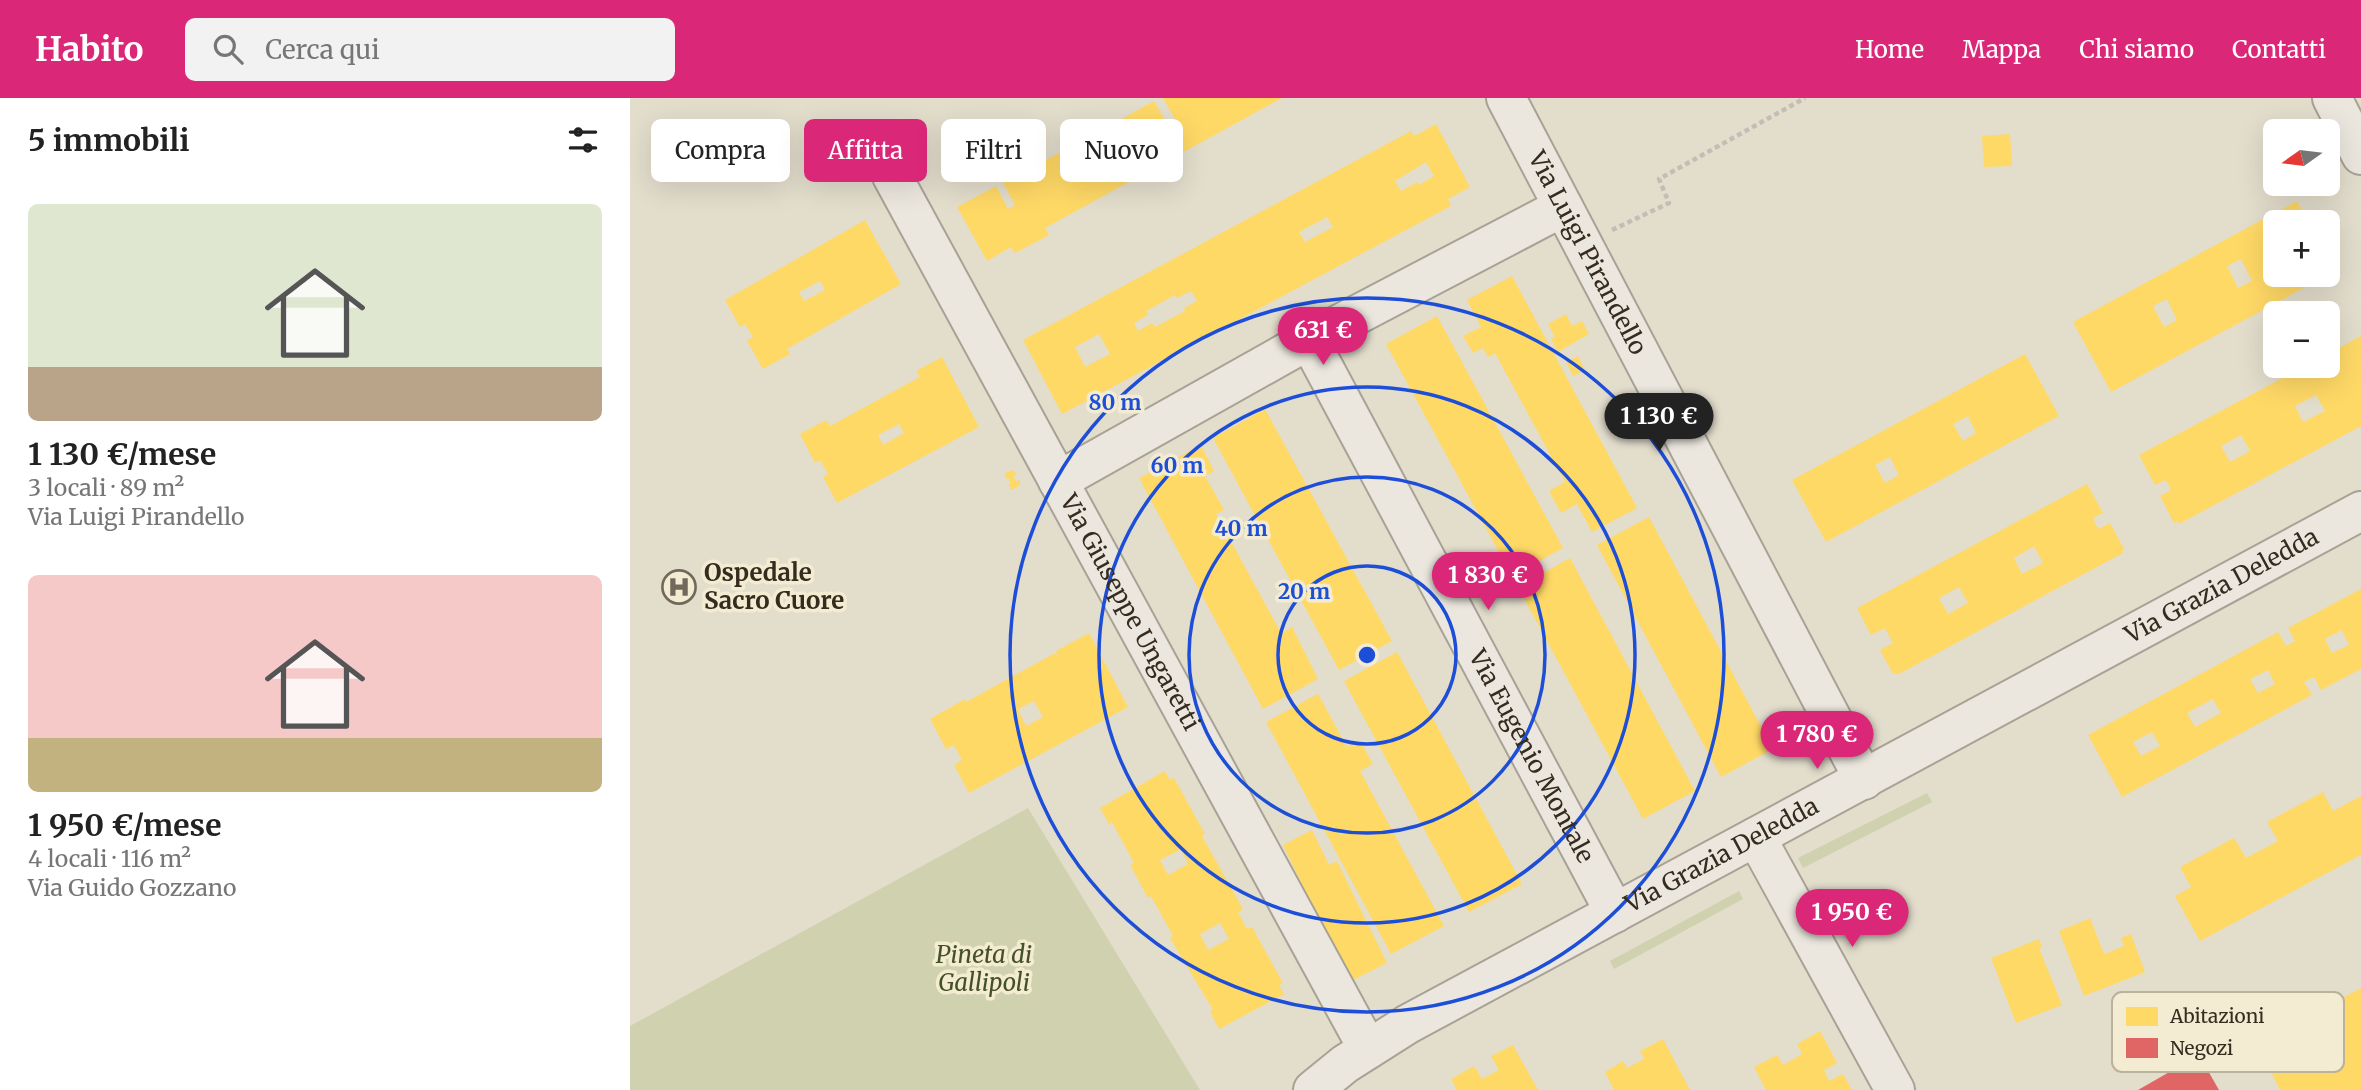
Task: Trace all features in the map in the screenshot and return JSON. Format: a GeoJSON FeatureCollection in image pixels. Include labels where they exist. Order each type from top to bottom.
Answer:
{"type":"FeatureCollection","features":[{"type":"Feature","properties":{"kind":"street","name":"Via Luigi Pirandello"},"geometry":{"type":"LineString","coordinates":[[1506,98],[1864,780]]}},
{"type":"Feature","properties":{"kind":"street"},"geometry":{"type":"LineString","coordinates":[[2332,98],[2361,155]]}},
{"type":"Feature","properties":{"kind":"street","name":"Via Giuseppe Ungaretti"},"geometry":{"type":"LineString","coordinates":[[895,182],[1368,1049]]}},
{"type":"Feature","properties":{"kind":"street"},"geometry":{"type":"LineString","coordinates":[[1058,481],[1309,340],[1563,207]]}},
{"type":"Feature","properties":{"kind":"street","name":"Via Eugenio Montale"},"geometry":{"type":"LineString","coordinates":[[1309,340],[1615,912]]}},
{"type":"Feature","properties":{"kind":"street","name":"Via Grazia Deledda"},"geometry":{"type":"LineString","coordinates":[[1313,1090],[1345,1064],[1408,1024],[2361,511]]}},
{"type":"Feature","properties":{"kind":"street"},"geometry":{"type":"LineString","coordinates":[[1756,838],[1895,1090]]}},
{"type":"Feature","properties":{"kind":"path"},"geometry":{"type":"LineString","coordinates":[[1582,244],[1669,204],[1659,179],[1805,98]]}},
{"type":"Feature","properties":{"kind":"green space"},"geometry":{"type":"Polygon","coordinates":[[[1927,793],[1932,802],[1803,868],[1798,858],[1927,793]]]}},
{"type":"Feature","properties":{"kind":"green space","name":"Pineta di Gallipoli"},"geometry":{"type":"Polygon","coordinates":[[[1028,808],[1200,1090],[630,1090],[630,1026],[1028,808]]]}},
{"type":"Feature","properties":{"kind":"green space"},"geometry":{"type":"Polygon","coordinates":[[[1739,891],[1743,899],[1614,969],[1610,961],[1739,891]]]}},
{"type":"Feature","properties":{"kind":"building: Abitazioni"},"geometry":{"type":"Polygon","coordinates":[[[1163,98],[1282,98],[1183,152],[1183,119],[1175,119],[1163,98]]]}},
{"type":"Feature","properties":{"kind":"building: Abitazioni"},"geometry":{"type":"Polygon","coordinates":[[[1154,101],[1164,119],[1122,119],[1154,101]]]}},
{"type":"Feature","properties":{"kind":"building: Abitazioni"},"geometry":{"type":"Polygon","coordinates":[[[1436,124],[1470,187],[1448,199],[1451,206],[1062,414],[1023,340],[1411,131],[1414,136],[1436,124]],[[1426,162],[1395,181],[1401,191],[1434,176],[1426,162]],[[1327,217],[1299,232],[1305,242],[1333,227],[1327,217]],[[1191,291],[1177,298],[1175,295],[1146,311],[1148,315],[1134,323],[1138,331],[1152,323],[1155,327],[1185,311],[1184,308],[1197,301],[1191,291]],[[1099,334],[1075,347],[1085,367],[1110,354],[1099,334]]]}},
{"type":"Feature","properties":{"kind":"building: Abitazioni"},"geometry":{"type":"Polygon","coordinates":[[[2010,134],[2012,166],[1984,167],[1982,136],[2010,134]]]}},
{"type":"Feature","properties":{"kind":"building: Abitazioni"},"geometry":{"type":"Polygon","coordinates":[[[1060,152],[1060,182],[1129,182],[1045,228],[1049,235],[1015,253],[1011,247],[987,261],[957,207],[996,186],[1008,209],[1015,205],[1003,183],[1046,182],[1046,160],[1060,152]]]}},
{"type":"Feature","properties":{"kind":"building: Abitazioni"},"geometry":{"type":"Polygon","coordinates":[[[2297,201],[2302,210],[2280,210],[2297,201]]]}},
{"type":"Feature","properties":{"kind":"building: Abitazioni"},"geometry":{"type":"Polygon","coordinates":[[[2263,219],[2263,287],[2306,287],[2280,301],[2263,301],[2263,310],[2111,392],[2073,322],[2263,219]],[[2241,259],[2227,266],[2238,288],[2252,281],[2241,259]],[[2167,299],[2153,306],[2164,327],[2177,320],[2167,299]]]}},
{"type":"Feature","properties":{"kind":"building: Abitazioni"},"geometry":{"type":"Polygon","coordinates":[[[865,220],[901,284],[787,349],[790,354],[763,369],[747,341],[753,337],[745,324],[740,327],[725,300],[865,220]],[[820,281],[799,292],[804,301],[825,290],[820,281]]]}},
{"type":"Feature","properties":{"kind":"building: Abitazioni"},"geometry":{"type":"Polygon","coordinates":[[[1512,276],[1637,508],[1592,532],[1577,504],[1561,513],[1549,491],[1565,482],[1495,353],[1488,357],[1483,348],[1473,353],[1463,336],[1481,327],[1467,300],[1512,276]]]}},
{"type":"Feature","properties":{"kind":"building: Abitazioni"},"geometry":{"type":"Polygon","coordinates":[[[1566,314],[1572,326],[1582,321],[1589,334],[1558,352],[1551,339],[1555,337],[1548,324],[1566,314]]]}},
{"type":"Feature","properties":{"kind":"building: Abitazioni"},"geometry":{"type":"Polygon","coordinates":[[[1437,316],[1563,548],[1512,576],[1386,344],[1437,316]]]}},
{"type":"Feature","properties":{"kind":"building: Abitazioni"},"geometry":{"type":"Polygon","coordinates":[[[2361,336],[2361,426],[2179,524],[2178,521],[2174,523],[2160,496],[2171,490],[2166,480],[2155,485],[2139,455],[2283,378],[2340,378],[2340,347],[2361,336]],[[2316,395],[2295,406],[2303,422],[2325,411],[2316,395]],[[2241,435],[2221,446],[2230,462],[2250,451],[2241,435]]]}},
{"type":"Feature","properties":{"kind":"building: Abitazioni"},"geometry":{"type":"Polygon","coordinates":[[[2025,354],[2059,416],[1826,542],[1792,480],[2025,354]],[[1968,416],[1953,424],[1963,441],[1976,433],[1968,416]],[[1890,457],[1875,465],[1885,483],[1899,475],[1890,457]]]}},
{"type":"Feature","properties":{"kind":"building: Abitazioni"},"geometry":{"type":"Polygon","coordinates":[[[1578,356],[1585,370],[1573,376],[1566,362],[1578,356]]]}},
{"type":"Feature","properties":{"kind":"building: Abitazioni"},"geometry":{"type":"Polygon","coordinates":[[[942,357],[979,427],[837,503],[823,477],[828,474],[820,460],[815,463],[800,434],[826,420],[830,426],[920,377],[916,371],[942,357]],[[899,424],[878,435],[883,445],[904,433],[899,424]]]}},
{"type":"Feature","properties":{"kind":"building: Abitazioni"},"geometry":{"type":"Polygon","coordinates":[[[1265,409],[1392,641],[1339,670],[1213,438],[1265,409]]]}},
{"type":"Feature","properties":{"kind":"building: Abitazioni"},"geometry":{"type":"Polygon","coordinates":[[[1201,445],[1214,471],[1205,476],[1224,510],[1216,514],[1281,633],[1292,627],[1318,679],[1263,709],[1139,478],[1201,445]]]}},
{"type":"Feature","properties":{"kind":"building: Abitazioni"},"geometry":{"type":"Polygon","coordinates":[[[1012,470],[1017,474],[1013,476],[1016,481],[1020,480],[1020,485],[1012,490],[1008,485],[1011,484],[1008,478],[1005,479],[1005,473],[1012,470]]]}},
{"type":"Feature","properties":{"kind":"building: Abitazioni"},"geometry":{"type":"Polygon","coordinates":[[[2087,484],[2103,513],[2093,518],[2098,529],[2110,523],[2124,549],[2123,553],[1897,675],[1896,672],[1893,674],[1880,650],[1893,643],[1885,628],[1871,635],[1857,608],[2087,484]],[[2034,546],[2014,558],[2022,574],[2043,563],[2034,546]],[[1959,587],[1939,598],[1948,614],[1968,603],[1959,587]]]}},
{"type":"Feature","properties":{"kind":"building: Abitazioni"},"geometry":{"type":"Polygon","coordinates":[[[1649,517],[1773,749],[1721,777],[1597,545],[1649,517]]]}},
{"type":"Feature","properties":{"kind":"building: Abitazioni"},"geometry":{"type":"Polygon","coordinates":[[[1570,558],[1695,791],[1643,819],[1518,587],[1570,558]]]}},
{"type":"Feature","properties":{"kind":"building: Abitazioni"},"geometry":{"type":"Polygon","coordinates":[[[2361,589],[2361,669],[2321,690],[2314,677],[2304,682],[2312,695],[2122,797],[2088,735],[2278,632],[2286,646],[2295,641],[2288,628],[2361,589]],[[2342,630],[2325,639],[2332,653],[2349,645],[2342,630]],[[2268,670],[2250,679],[2258,693],[2275,684],[2268,670]],[[2213,699],[2187,713],[2195,727],[2221,713],[2213,699]],[[2152,732],[2133,742],[2141,756],[2160,746],[2152,732]]]}},
{"type":"Feature","properties":{"kind":"building: Abitazioni"},"geometry":{"type":"Polygon","coordinates":[[[1089,633],[1128,707],[969,793],[954,765],[962,760],[954,745],[946,749],[930,719],[1055,653],[1057,657],[1056,651],[1089,633]],[[1034,701],[1018,709],[1026,726],[1043,717],[1034,701]]]}},
{"type":"Feature","properties":{"kind":"building: Abitazioni"},"geometry":{"type":"Polygon","coordinates":[[[1397,652],[1522,884],[1469,912],[1344,681],[1397,652]]]}},
{"type":"Feature","properties":{"kind":"building: Abitazioni"},"geometry":{"type":"Polygon","coordinates":[[[1318,694],[1347,747],[1360,741],[1373,764],[1360,771],[1444,926],[1391,954],[1266,722],[1318,694]]]}},
{"type":"Feature","properties":{"kind":"building: Abitazioni"},"geometry":{"type":"Polygon","coordinates":[[[1165,771],[1170,780],[1174,778],[1205,834],[1202,836],[1243,909],[1238,912],[1247,929],[1252,927],[1283,983],[1279,985],[1284,994],[1219,1029],[1210,1012],[1213,1010],[1170,938],[1173,936],[1130,865],[1134,863],[1112,822],[1109,824],[1100,808],[1165,771]],[[1181,849],[1160,860],[1168,875],[1188,864],[1181,849]],[[1220,923],[1200,934],[1208,950],[1229,939],[1220,923]]]}},
{"type":"Feature","properties":{"kind":"building: Abitazioni"},"geometry":{"type":"Polygon","coordinates":[[[2323,792],[2333,811],[2361,796],[2361,855],[2200,941],[2175,896],[2191,887],[2180,867],[2234,838],[2246,858],[2278,841],[2267,822],[2323,792]]]}},
{"type":"Feature","properties":{"kind":"building: Abitazioni"},"geometry":{"type":"Polygon","coordinates":[[[1312,830],[1329,865],[1337,861],[1387,963],[1349,982],[1283,845],[1312,830]]]}},
{"type":"Feature","properties":{"kind":"building: Abitazioni"},"geometry":{"type":"Polygon","coordinates":[[[2090,918],[2104,954],[2124,946],[2121,938],[2131,934],[2145,972],[2084,996],[2059,931],[2090,918]]]}},
{"type":"Feature","properties":{"kind":"building: Abitazioni"},"geometry":{"type":"Polygon","coordinates":[[[2039,939],[2042,947],[2039,948],[2062,1005],[2016,1023],[1991,958],[2039,939]]]}},
{"type":"Feature","properties":{"kind":"building: Abitazioni"},"geometry":{"type":"Polygon","coordinates":[[[2361,988],[2361,1090],[2280,1090],[2271,1072],[2344,1072],[2344,997],[2361,988]]]}},
{"type":"Feature","properties":{"kind":"building: Abitazioni"},"geometry":{"type":"Polygon","coordinates":[[[1820,1031],[1837,1063],[1824,1070],[1829,1081],[1843,1074],[1852,1090],[1766,1090],[1754,1067],[1777,1055],[1783,1065],[1802,1054],[1797,1044],[1820,1031]]]}},
{"type":"Feature","properties":{"kind":"building: Abitazioni"},"geometry":{"type":"Polygon","coordinates":[[[1663,1039],[1690,1090],[1614,1090],[1605,1072],[1623,1061],[1627,1068],[1644,1059],[1640,1051],[1663,1039]]]}},
{"type":"Feature","properties":{"kind":"building: Abitazioni"},"geometry":{"type":"Polygon","coordinates":[[[1513,1045],[1538,1090],[1457,1090],[1451,1079],[1474,1066],[1482,1079],[1499,1070],[1491,1056],[1513,1045]]]}},
{"type":"Feature","properties":{"kind":"building: Negozi"},"geometry":{"type":"Polygon","coordinates":[[[2169,1072],[2209,1072],[2219,1090],[2138,1090],[2169,1072]]]}},
{"type":"Feature","properties":{"kind":"place","name":"Ospedale Sacro Cuore"},"geometry":{"type":"Point","coordinates":[679,587]}}]}
